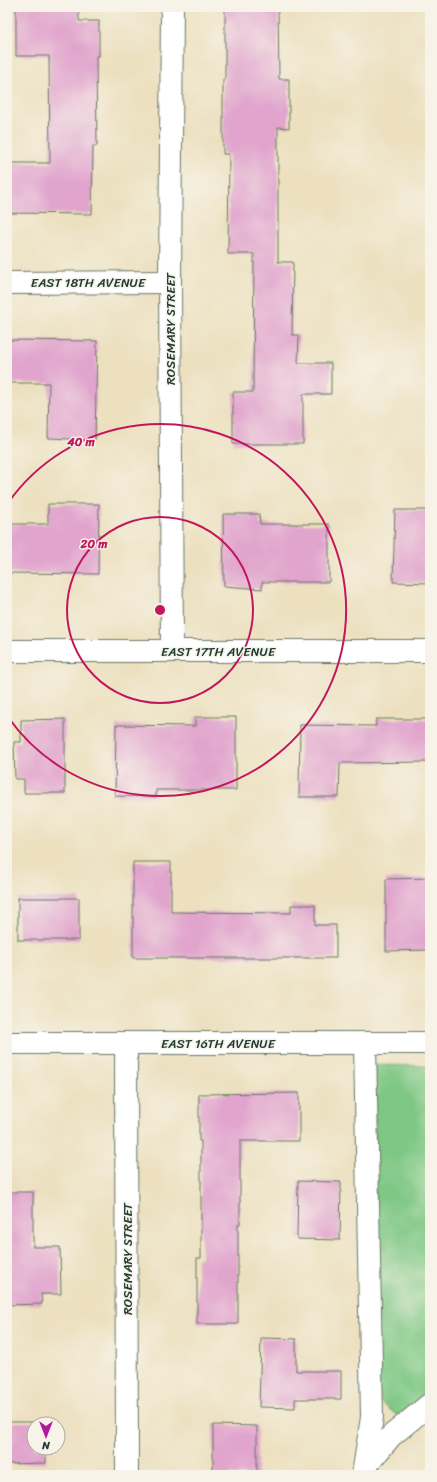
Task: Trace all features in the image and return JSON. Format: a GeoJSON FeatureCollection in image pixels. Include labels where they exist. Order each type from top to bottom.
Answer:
{"type":"FeatureCollection","features":[{"type":"Feature","properties":{"kind":"street","name":"ROSEMARY STREET"},"geometry":{"type":"LineString","coordinates":[[172,7],[170,282],[172,651]]}},
{"type":"Feature","properties":{"kind":"street","name":"EAST 18TH AVENUE"},"geometry":{"type":"LineString","coordinates":[[7,283],[170,282]]}},
{"type":"Feature","properties":{"kind":"street","name":"EAST 17TH AVENUE"},"geometry":{"type":"LineString","coordinates":[[7,651],[430,651]]}},
{"type":"Feature","properties":{"kind":"street","name":"EAST 16TH AVENUE"},"geometry":{"type":"LineString","coordinates":[[7,1043],[430,1043]]}},
{"type":"Feature","properties":{"kind":"street","name":"ROSEMARY STREET"},"geometry":{"type":"LineString","coordinates":[[126,1043],[127,1475]]}},
{"type":"Feature","properties":{"kind":"street"},"geometry":{"type":"LineString","coordinates":[[363,1471],[372,1417],[366,1043]]}},
{"type":"Feature","properties":{"kind":"street"},"geometry":{"type":"LineString","coordinates":[[363,1471],[391,1436],[430,1404]]}},
{"type":"Feature","properties":{"kind":"green space"},"geometry":{"type":"Polygon","coordinates":[[[375,1065],[430,1066],[430,1408],[400,1418],[375,1397],[375,1065]]]}},
{"type":"Feature","properties":{"kind":"building"},"geometry":{"type":"Polygon","coordinates":[[[16,7],[79,7],[79,21],[99,21],[99,56],[96,56],[97,146],[93,146],[92,214],[7,213],[7,163],[50,163],[49,56],[16,56],[16,7]]]}},
{"type":"Feature","properties":{"kind":"building"},"geometry":{"type":"Polygon","coordinates":[[[225,7],[278,7],[279,79],[289,79],[289,128],[278,127],[278,262],[293,262],[292,335],[299,335],[298,363],[331,363],[331,394],[303,394],[303,444],[233,444],[233,392],[253,392],[254,254],[228,254],[229,154],[223,154],[225,7]]]}},
{"type":"Feature","properties":{"kind":"building"},"geometry":{"type":"Polygon","coordinates":[[[7,340],[97,341],[95,440],[48,438],[49,383],[7,383],[7,340]]]}},
{"type":"Feature","properties":{"kind":"building"},"geometry":{"type":"Polygon","coordinates":[[[48,504],[99,504],[98,574],[7,573],[7,524],[48,524],[48,504]]]}},
{"type":"Feature","properties":{"kind":"building"},"geometry":{"type":"Polygon","coordinates":[[[395,510],[430,510],[430,583],[393,582],[395,510]]]}},
{"type":"Feature","properties":{"kind":"building"},"geometry":{"type":"Polygon","coordinates":[[[223,514],[259,514],[260,524],[329,524],[329,582],[262,582],[262,589],[224,586],[223,514]]]}},
{"type":"Feature","properties":{"kind":"building"},"geometry":{"type":"Polygon","coordinates":[[[195,717],[236,717],[236,790],[156,790],[156,797],[115,796],[116,725],[195,726],[195,717]]]}},
{"type":"Feature","properties":{"kind":"building"},"geometry":{"type":"Polygon","coordinates":[[[65,719],[65,793],[24,793],[24,779],[15,779],[14,742],[21,742],[21,720],[65,719]]]}},
{"type":"Feature","properties":{"kind":"building"},"geometry":{"type":"Polygon","coordinates":[[[376,719],[430,719],[430,762],[340,763],[339,797],[299,797],[300,725],[376,726],[376,719]]]}},
{"type":"Feature","properties":{"kind":"building"},"geometry":{"type":"Polygon","coordinates":[[[133,862],[171,862],[171,912],[291,913],[291,905],[315,905],[315,925],[336,925],[336,958],[133,958],[133,862]]]}},
{"type":"Feature","properties":{"kind":"building"},"geometry":{"type":"Polygon","coordinates":[[[430,878],[430,950],[386,951],[386,879],[430,878]]]}},
{"type":"Feature","properties":{"kind":"building"},"geometry":{"type":"Polygon","coordinates":[[[18,898],[79,898],[79,940],[18,940],[18,898]]]}},
{"type":"Feature","properties":{"kind":"building"},"geometry":{"type":"Polygon","coordinates":[[[299,1093],[299,1141],[240,1141],[238,1324],[197,1324],[197,1258],[201,1258],[201,1141],[199,1141],[199,1094],[299,1093]]]}},
{"type":"Feature","properties":{"kind":"building"},"geometry":{"type":"Polygon","coordinates":[[[298,1181],[341,1182],[340,1240],[297,1239],[298,1181]]]}},
{"type":"Feature","properties":{"kind":"building"},"geometry":{"type":"Polygon","coordinates":[[[7,1192],[33,1192],[33,1247],[60,1247],[61,1294],[41,1294],[42,1304],[7,1305],[7,1192]]]}},
{"type":"Feature","properties":{"kind":"building"},"geometry":{"type":"Polygon","coordinates":[[[261,1338],[296,1339],[296,1371],[341,1371],[341,1399],[295,1399],[295,1408],[259,1407],[261,1338]]]}},
{"type":"Feature","properties":{"kind":"building"},"geometry":{"type":"Polygon","coordinates":[[[7,1422],[26,1422],[26,1456],[46,1456],[46,1463],[7,1464],[7,1422]]]}},
{"type":"Feature","properties":{"kind":"building"},"geometry":{"type":"Polygon","coordinates":[[[213,1425],[257,1426],[257,1475],[213,1475],[213,1425]]]}}]}
